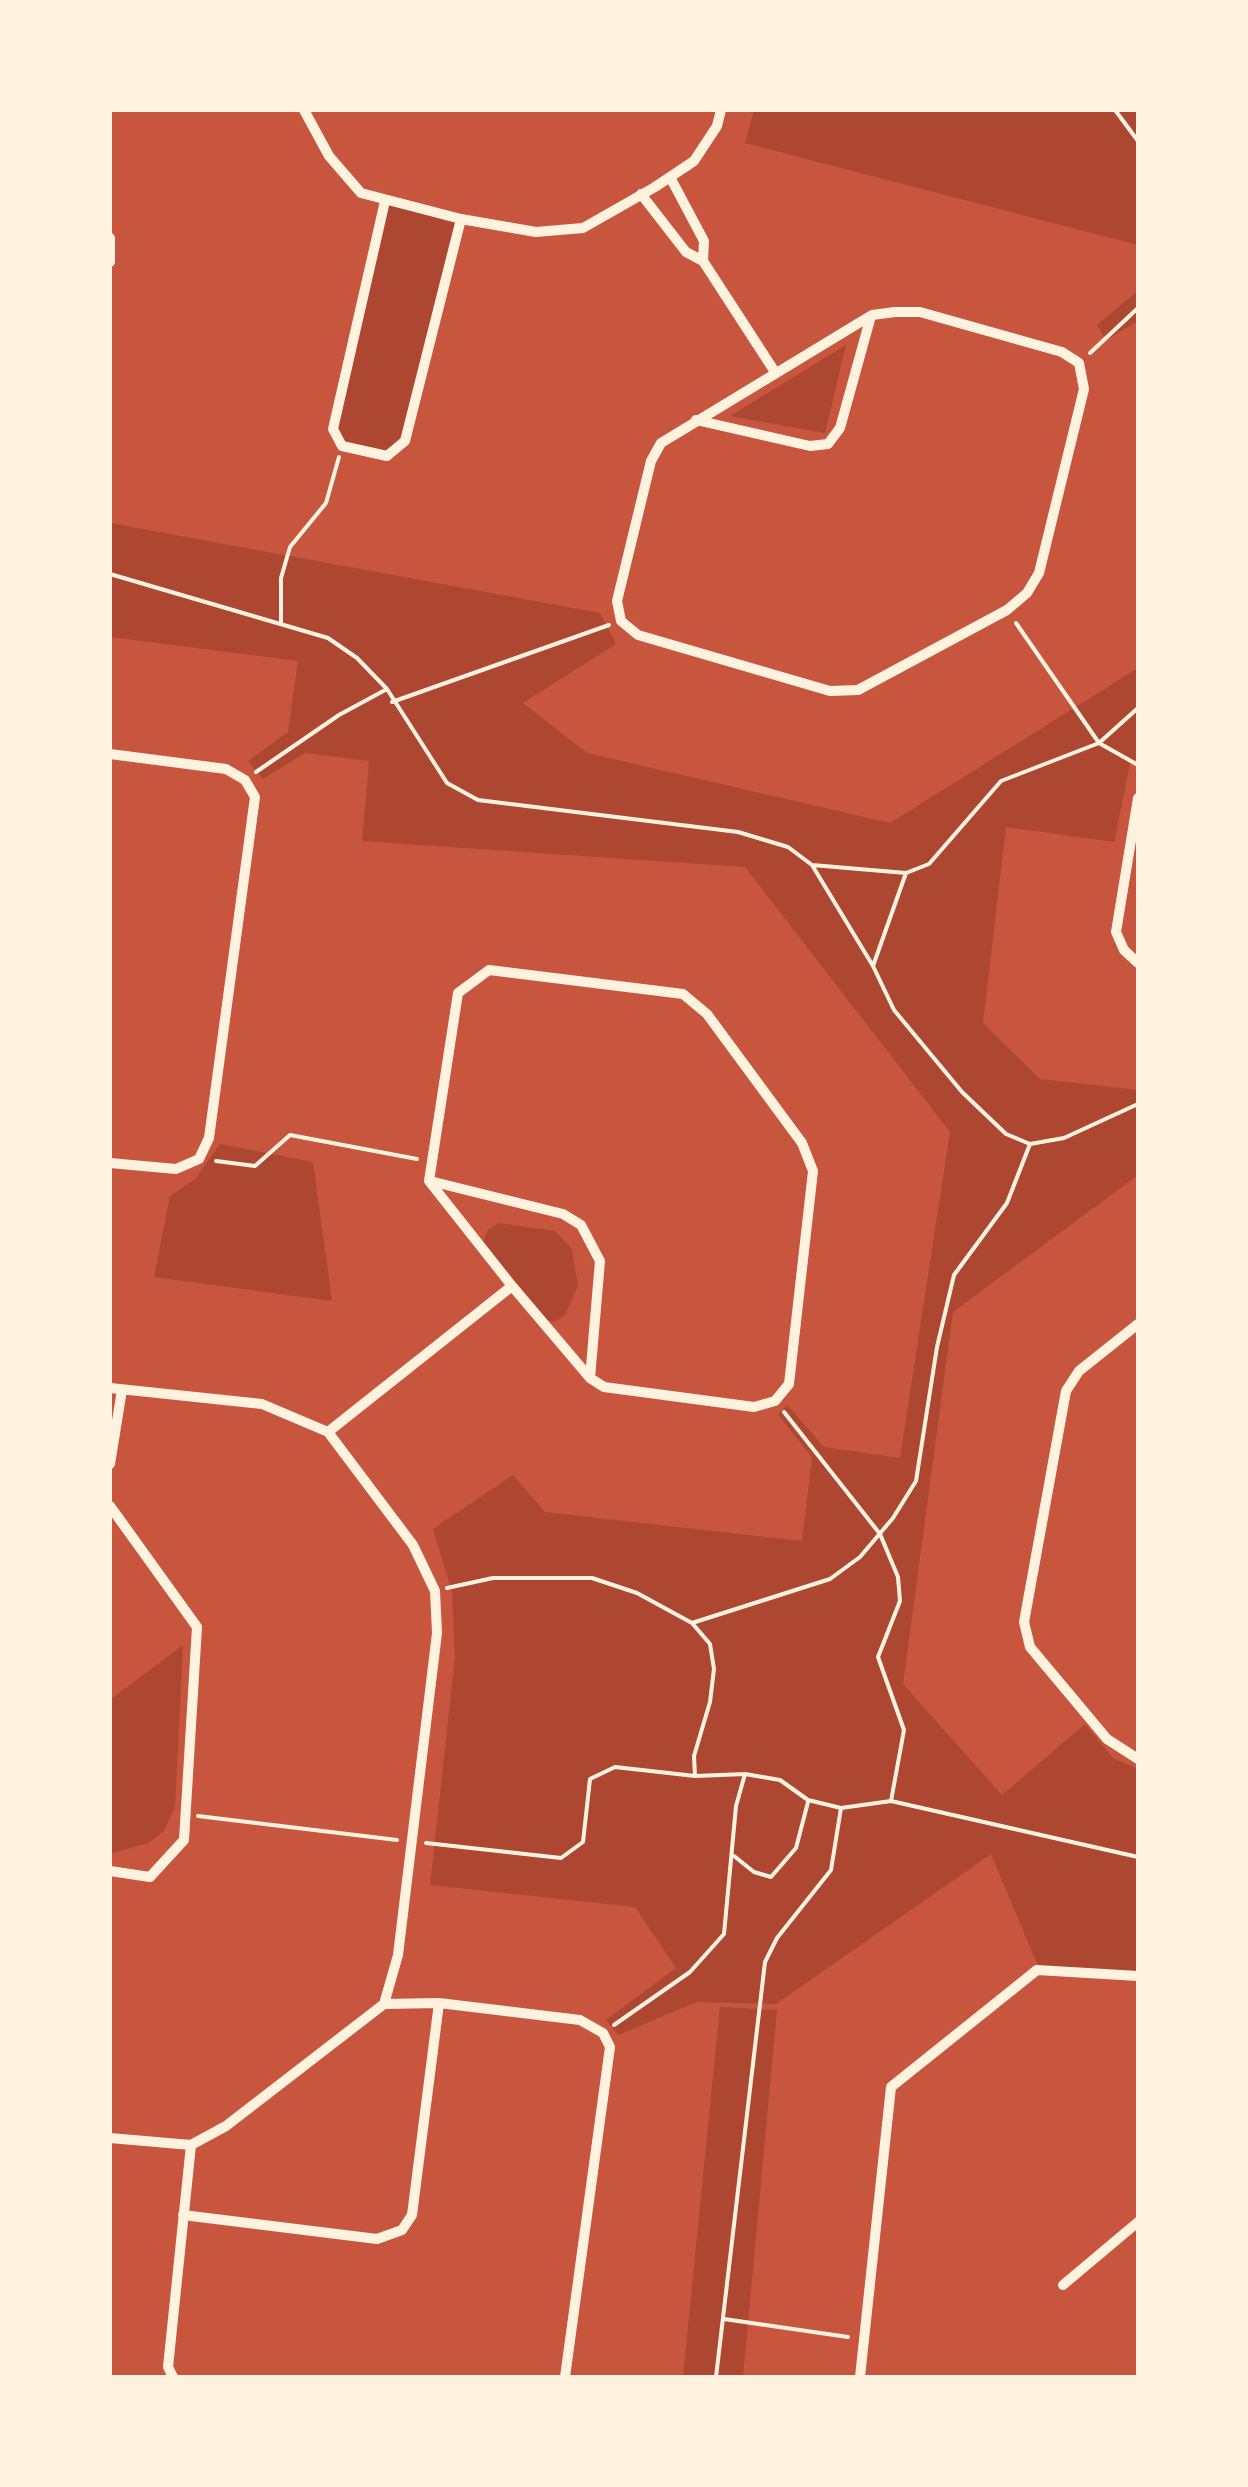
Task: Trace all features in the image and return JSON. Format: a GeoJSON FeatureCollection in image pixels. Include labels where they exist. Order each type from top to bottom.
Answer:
{"type":"FeatureCollection","features":[{"type":"Feature","properties":{"kind":"street"},"geometry":{"type":"LineString","coordinates":[[304,110],[346,179],[361,194],[461,219],[536,232],[583,228],[670,177],[694,161],[717,126],[721,110]]}},
{"type":"Feature","properties":{"kind":"street"},"geometry":{"type":"LineString","coordinates":[[670,177],[704,240],[704,261]]}},
{"type":"Feature","properties":{"kind":"street"},"geometry":{"type":"LineString","coordinates":[[641,194],[686,252],[704,261],[776,372]]}},
{"type":"Feature","properties":{"kind":"street"},"geometry":{"type":"LineString","coordinates":[[385,201],[333,429],[342,446],[387,456],[406,441],[461,219]]}},
{"type":"Feature","properties":{"kind":"street"},"geometry":{"type":"LineString","coordinates":[[110,238],[110,262]]}},
{"type":"Feature","properties":{"kind":"street"},"geometry":{"type":"LineString","coordinates":[[920,312],[1062,352],[1079,363],[1084,389],[1039,573],[1027,592],[1007,610],[858,690],[830,691],[638,636],[621,621],[617,601],[652,461],[661,444],[872,315],[920,312]]}},
{"type":"Feature","properties":{"kind":"street"},"geometry":{"type":"LineString","coordinates":[[696,420],[810,446],[828,444],[840,428],[872,315]]}},
{"type":"Feature","properties":{"kind":"street"},"geometry":{"type":"LineString","coordinates":[[110,754],[226,768],[245,780],[255,797],[209,1138],[199,1159],[176,1169],[110,1163]]}},
{"type":"Feature","properties":{"kind":"street"},"geometry":{"type":"LineString","coordinates":[[1138,798],[1116,932],[1124,950],[1138,963]]}},
{"type":"Feature","properties":{"kind":"street"},"geometry":{"type":"LineString","coordinates":[[489,970],[683,994],[707,1014],[802,1143],[813,1172],[789,1384],[774,1401],[754,1408],[604,1388],[590,1378],[512,1286],[429,1181],[458,992],[474,976],[489,970]]}},
{"type":"Feature","properties":{"kind":"street"},"geometry":{"type":"LineString","coordinates":[[429,1181],[563,1214],[581,1225],[600,1261],[590,1378]]}},
{"type":"Feature","properties":{"kind":"street"},"geometry":{"type":"LineString","coordinates":[[328,1432],[512,1286]]}},
{"type":"Feature","properties":{"kind":"street"},"geometry":{"type":"LineString","coordinates":[[1138,1324],[1079,1371],[1066,1391],[1024,1622],[1030,1647],[1107,1739],[1138,1759]]}},
{"type":"Feature","properties":{"kind":"street"},"geometry":{"type":"LineString","coordinates":[[110,1464],[116,1389],[262,1404],[328,1432],[413,1546],[435,1591],[436,1669],[398,1955],[384,2004],[226,2126],[191,2145],[110,2138]]}},
{"type":"Feature","properties":{"kind":"street"},"geometry":{"type":"LineString","coordinates":[[110,1506],[197,1627],[184,1840],[150,1877],[110,1871]]}},
{"type":"Feature","properties":{"kind":"street"},"geometry":{"type":"LineString","coordinates":[[860,2377],[891,2087],[1037,1970],[1138,1976]]}},
{"type":"Feature","properties":{"kind":"street"},"geometry":{"type":"LineString","coordinates":[[384,2004],[439,2003],[580,2020],[603,2033],[612,2054],[565,2377]]}},
{"type":"Feature","properties":{"kind":"street"},"geometry":{"type":"LineString","coordinates":[[183,2215],[377,2238],[402,2230],[412,2214],[439,2003]]}},
{"type":"Feature","properties":{"kind":"street"},"geometry":{"type":"LineString","coordinates":[[173,2377],[168,2367],[191,2145]]}},
{"type":"Feature","properties":{"kind":"street"},"geometry":{"type":"LineString","coordinates":[[1063,2285],[1138,2222]]}},
{"type":"Feature","properties":{"kind":"path"},"geometry":{"type":"LineString","coordinates":[[1115,110],[1138,141]]}},
{"type":"Feature","properties":{"kind":"path"},"geometry":{"type":"LineString","coordinates":[[1079,363],[1138,308]]}},
{"type":"Feature","properties":{"kind":"path"},"geometry":{"type":"LineString","coordinates":[[281,622],[281,578],[290,547],[326,503],[342,446]]}},
{"type":"Feature","properties":{"kind":"path"},"geometry":{"type":"LineString","coordinates":[[110,574],[328,638],[357,658],[387,690],[447,783],[478,800],[738,832],[788,847],[812,865],[873,966],[894,1010],[962,1092],[1006,1134],[1030,1144],[1064,1138],[1138,1104]]}},
{"type":"Feature","properties":{"kind":"path"},"geometry":{"type":"LineString","coordinates":[[1007,610],[1099,742],[1138,765]]}},
{"type":"Feature","properties":{"kind":"path"},"geometry":{"type":"LineString","coordinates":[[392,702],[621,621]]}},
{"type":"Feature","properties":{"kind":"path"},"geometry":{"type":"LineString","coordinates":[[245,780],[338,715],[387,690]]}},
{"type":"Feature","properties":{"kind":"path"},"geometry":{"type":"LineString","coordinates":[[812,865],[906,873],[929,864],[1002,781],[1099,742],[1138,708]]}},
{"type":"Feature","properties":{"kind":"path"},"geometry":{"type":"LineString","coordinates":[[873,966],[906,873]]}},
{"type":"Feature","properties":{"kind":"path"},"geometry":{"type":"LineString","coordinates":[[199,1159],[254,1166],[290,1135],[432,1162]]}},
{"type":"Feature","properties":{"kind":"path"},"geometry":{"type":"LineString","coordinates":[[692,1623],[830,1579],[860,1557],[880,1534],[916,1481],[937,1347],[954,1275],[1007,1202],[1030,1144]]}},
{"type":"Feature","properties":{"kind":"path"},"geometry":{"type":"LineString","coordinates":[[774,1401],[880,1534],[898,1577],[900,1601],[878,1657],[904,1730],[891,1801]]}},
{"type":"Feature","properties":{"kind":"path"},"geometry":{"type":"LineString","coordinates":[[435,1591],[493,1578],[592,1578],[637,1593],[692,1623],[710,1644],[714,1669],[710,1702],[694,1756],[696,1776]]}},
{"type":"Feature","properties":{"kind":"path"},"geometry":{"type":"LineString","coordinates":[[185,1815],[561,1858],[583,1842],[590,1779],[615,1767],[696,1776],[745,1774],[780,1780],[808,1800],[841,1808],[891,1801],[1138,1857]]}},
{"type":"Feature","properties":{"kind":"path"},"geometry":{"type":"LineString","coordinates":[[603,2033],[690,1972],[724,1934],[736,1806],[745,1774]]}},
{"type":"Feature","properties":{"kind":"path"},"geometry":{"type":"LineString","coordinates":[[734,1856],[754,1872],[771,1877],[782,1869],[796,1848],[808,1800]]}},
{"type":"Feature","properties":{"kind":"path"},"geometry":{"type":"LineString","coordinates":[[716,2377],[765,1962],[777,1938],[831,1870],[841,1808]]}},
{"type":"Feature","properties":{"kind":"path"},"geometry":{"type":"LineString","coordinates":[[724,2319],[864,2339]]}},
{"type":"Feature","properties":{"kind":"shaded area"},"geometry":{"type":"Polygon","coordinates":[[[754,110],[1138,110],[1138,245],[745,143],[754,110]]]}},
{"type":"Feature","properties":{"kind":"shaded area"},"geometry":{"type":"Polygon","coordinates":[[[385,201],[461,219],[405,441],[387,456],[342,446],[333,429],[385,201]]]}},
{"type":"Feature","properties":{"kind":"shaded area"},"geometry":{"type":"Polygon","coordinates":[[[1138,291],[1138,321],[1106,340],[1097,325],[1138,291]]]}},
{"type":"Feature","properties":{"kind":"shaded area"},"geometry":{"type":"Polygon","coordinates":[[[846,345],[825,433],[730,416],[846,345]]]}},
{"type":"Feature","properties":{"kind":"shaded area"},"geometry":{"type":"Polygon","coordinates":[[[110,523],[600,613],[616,644],[523,703],[587,753],[890,823],[1138,668],[1138,758],[1130,764],[1114,842],[1006,827],[983,1023],[1040,1079],[1138,1090],[1138,1175],[953,1312],[903,1684],[1002,1795],[1085,1724],[1113,1758],[1138,1769],[1138,1972],[1038,1966],[991,1854],[776,2004],[697,2002],[618,2035],[606,2020],[676,1968],[635,1907],[430,1885],[455,1657],[452,1592],[433,1529],[513,1475],[545,1512],[802,1541],[812,1457],[778,1415],[787,1405],[824,1447],[900,1458],[950,1132],[745,867],[362,841],[369,761],[305,753],[263,779],[248,761],[288,732],[298,661],[110,637],[110,523]]]}},
{"type":"Feature","properties":{"kind":"shaded area"},"geometry":{"type":"Polygon","coordinates":[[[220,1144],[313,1162],[332,1301],[154,1277],[170,1196],[195,1179],[220,1144]]]}},
{"type":"Feature","properties":{"kind":"shaded area"},"geometry":{"type":"Polygon","coordinates":[[[499,1223],[555,1231],[572,1249],[578,1286],[565,1315],[554,1322],[546,1320],[483,1242],[488,1230],[499,1223]]]}},
{"type":"Feature","properties":{"kind":"shaded area"},"geometry":{"type":"Polygon","coordinates":[[[183,1645],[175,1807],[164,1831],[148,1843],[110,1854],[110,1700],[183,1645]]]}},
{"type":"Feature","properties":{"kind":"shaded area"},"geometry":{"type":"Polygon","coordinates":[[[720,2007],[777,2010],[743,2377],[683,2377],[720,2007]]]}}]}
